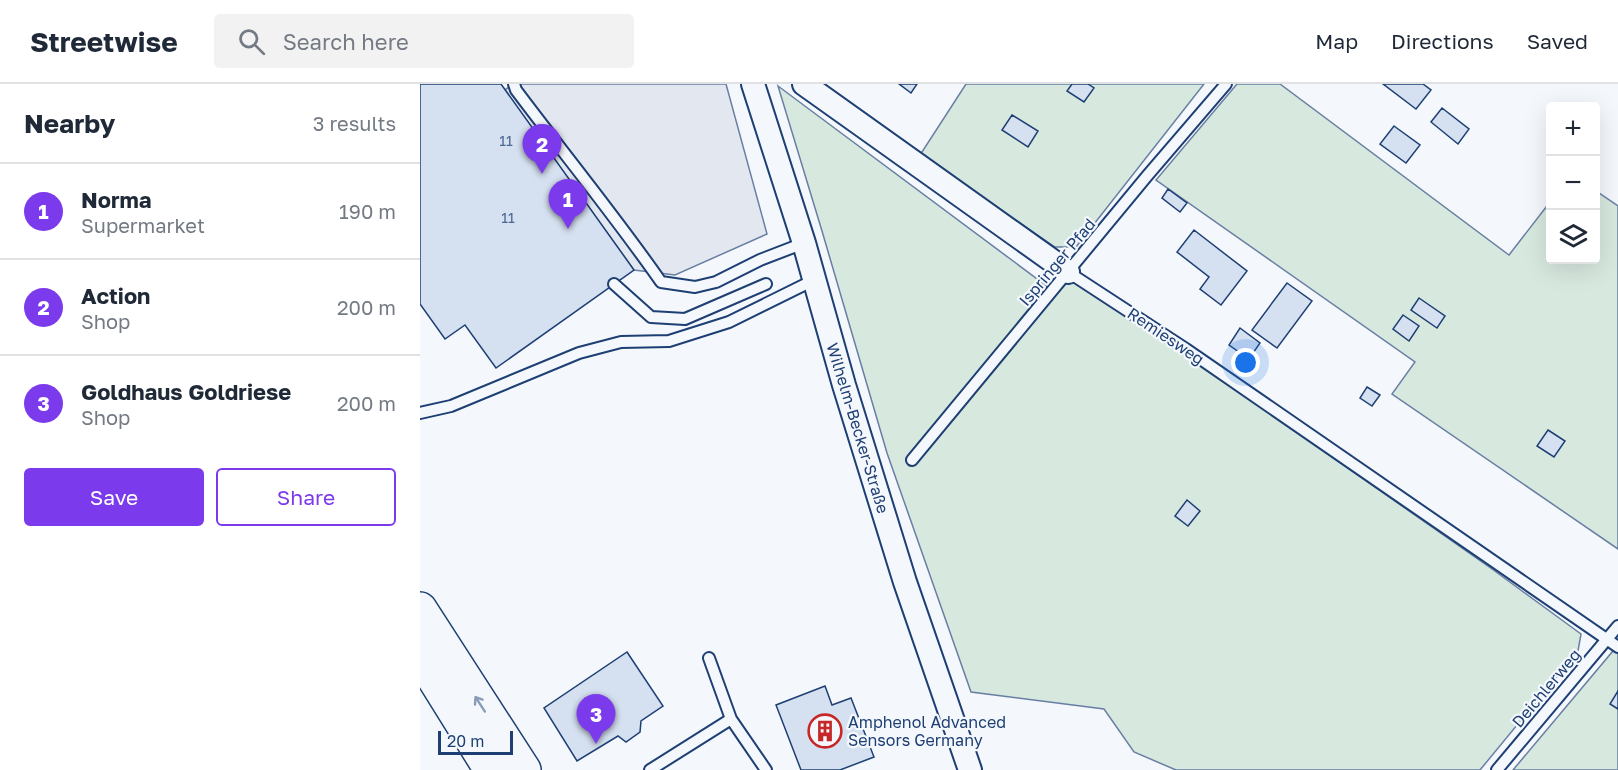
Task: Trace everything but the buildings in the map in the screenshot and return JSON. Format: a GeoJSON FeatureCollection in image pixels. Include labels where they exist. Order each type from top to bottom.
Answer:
{"type":"FeatureCollection","features":[{"type":"Feature","properties":{"kind":"main road"},"geometry":{"type":"LineString","coordinates":[[420,609],[524,770]]}},
{"type":"Feature","properties":{"kind":"main road"},"geometry":{"type":"LineString","coordinates":[[420,656],[491,770]]}},
{"type":"Feature","properties":{"kind":"street","name":"Wilhelm-Becker-Straße"},"geometry":{"type":"LineString","coordinates":[[753,84],[804,243],[844,385],[904,582],[970,770]]}},
{"type":"Feature","properties":{"kind":"street","name":"Remiesweg"},"geometry":{"type":"LineString","coordinates":[[810,86],[1068,272]]}},
{"type":"Feature","properties":{"kind":"lane"},"geometry":{"type":"LineString","coordinates":[[514,84],[522,99],[593,189],[661,282],[695,287],[716,282],[760,260],[804,243]]}},
{"type":"Feature","properties":{"kind":"lane","name":"Ispringer Pfad"},"geometry":{"type":"LineString","coordinates":[[912,460],[1226,84]]}},
{"type":"Feature","properties":{"kind":"lane","name":"Remiesweg"},"geometry":{"type":"LineString","coordinates":[[1068,272],[1196,356],[1618,647]]}},
{"type":"Feature","properties":{"kind":"lane"},"geometry":{"type":"LineString","coordinates":[[420,413],[451,406],[579,353],[621,342],[669,341],[729,322],[814,280]]}},
{"type":"Feature","properties":{"kind":"lane"},"geometry":{"type":"LineString","coordinates":[[614,284],[651,316],[685,319],[766,284]]}},
{"type":"Feature","properties":{"kind":"lane","name":"Deichlerweg"},"geometry":{"type":"LineString","coordinates":[[1497,770],[1618,626]]}},
{"type":"Feature","properties":{"kind":"lane"},"geometry":{"type":"LineString","coordinates":[[709,658],[731,719],[766,770]]}},
{"type":"Feature","properties":{"kind":"lane"},"geometry":{"type":"LineString","coordinates":[[650,770],[731,719]]}},
{"type":"Feature","properties":{"kind":"shaded area"},"geometry":{"type":"Polygon","coordinates":[[[513,84],[726,84],[767,234],[675,275],[634,270],[505,90],[513,84]]]}},
{"type":"Feature","properties":{"kind":"shaded area"},"geometry":{"type":"Polygon","coordinates":[[[966,84],[1204,84],[1076,247],[1055,247],[920,155],[966,84]]]}},
{"type":"Feature","properties":{"kind":"shaded area"},"geometry":{"type":"Polygon","coordinates":[[[1237,84],[1280,84],[1509,255],[1546,207],[1546,264],[1600,264],[1600,194],[1618,206],[1618,549],[1392,394],[1415,362],[1156,180],[1237,84]]]}},
{"type":"Feature","properties":{"kind":"shaded area"},"geometry":{"type":"Polygon","coordinates":[[[778,86],[1052,290],[1068,272],[1581,634],[1578,651],[1480,770],[1176,770],[1134,752],[1104,709],[971,692],[887,453],[778,86]]]}},
{"type":"Feature","properties":{"kind":"shaded area"},"geometry":{"type":"Polygon","coordinates":[[[1618,645],[1618,770],[1513,770],[1618,645]]]}},
{"type":"Feature","properties":{"kind":"place","name":"Action"},"geometry":{"type":"Point","coordinates":[542,174]}},
{"type":"Feature","properties":{"kind":"place","name":"Norma"},"geometry":{"type":"Point","coordinates":[568,229]}},
{"type":"Feature","properties":{"kind":"place","name":"Amphenol Advanced Sensors Germany"},"geometry":{"type":"Point","coordinates":[825,731]}},
{"type":"Feature","properties":{"kind":"place","name":"Goldhaus Goldriese"},"geometry":{"type":"Point","coordinates":[596,744]}}]}
